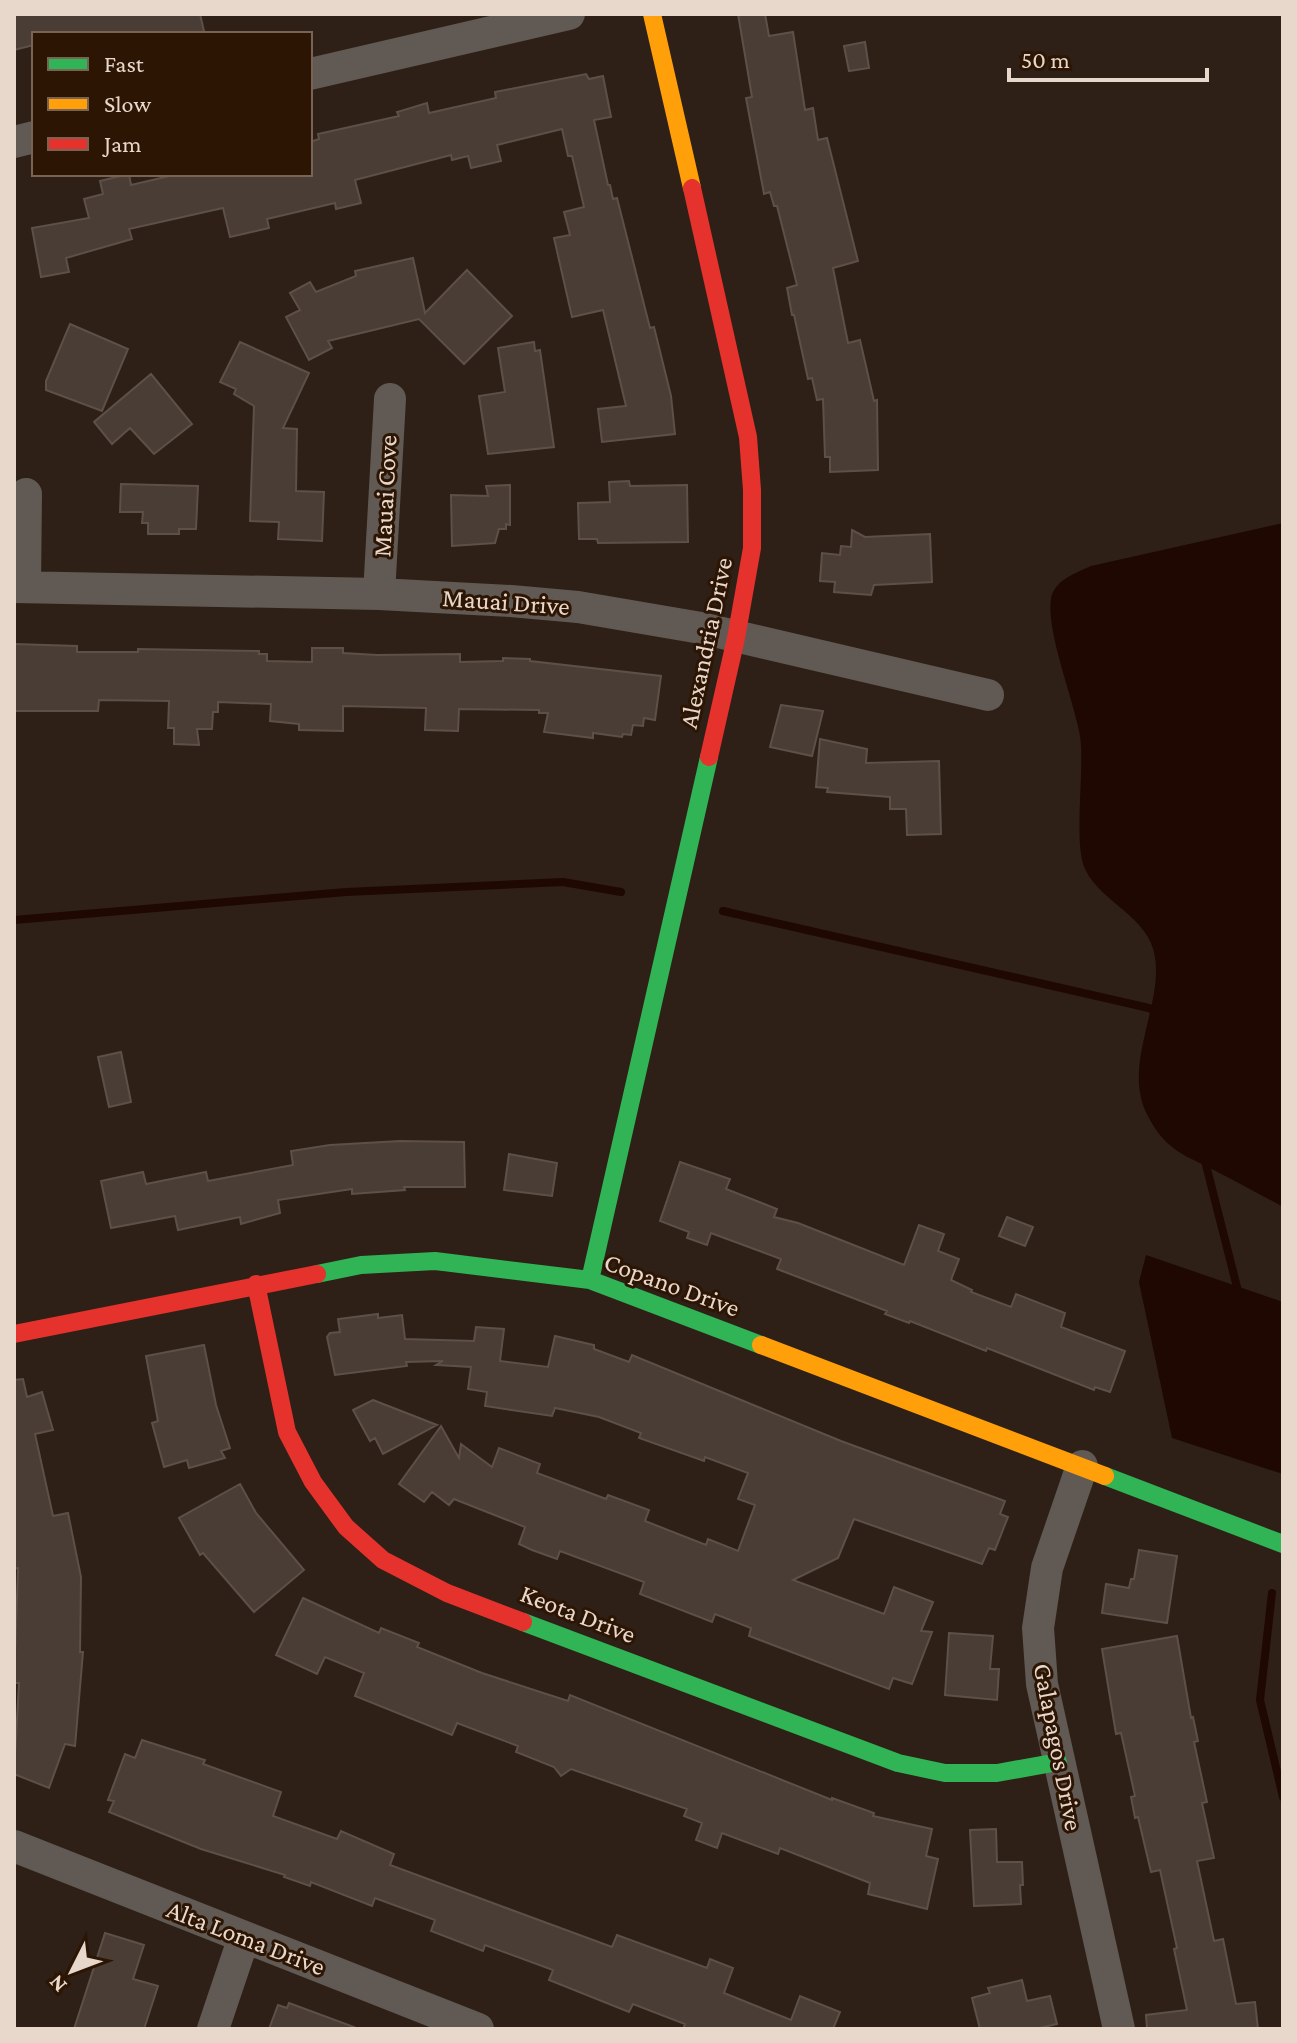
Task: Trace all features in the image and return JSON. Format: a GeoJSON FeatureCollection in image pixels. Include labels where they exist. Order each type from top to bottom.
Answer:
{"type":"FeatureCollection","features":[{"type":"Feature","properties":{"kind":"street"},"geometry":{"type":"LineString","coordinates":[[312,74],[569,14]]}},
{"type":"Feature","properties":{"kind":"street","name":"Alexandria Drive"},"geometry":{"type":"LineString","coordinates":[[590,1280],[736,638],[752,548],[748,437],[652,14]]}},
{"type":"Feature","properties":{"kind":"street","name":"Mauai Cove"},"geometry":{"type":"LineString","coordinates":[[379,594],[390,399]]}},
{"type":"Feature","properties":{"kind":"street"},"geometry":{"type":"LineString","coordinates":[[20,587],[26,494]]}},
{"type":"Feature","properties":{"kind":"street","name":"Mauai Drive"},"geometry":{"type":"LineString","coordinates":[[20,587],[379,594],[578,607],[701,628],[988,695]]}},
{"type":"Feature","properties":{"kind":"street","name":"Copano Drive"},"geometry":{"type":"LineString","coordinates":[[14,1334],[361,1265],[435,1261],[590,1280],[1283,1544]]}},
{"type":"Feature","properties":{"kind":"street","name":"Keota Drive"},"geometry":{"type":"LineString","coordinates":[[256,1284],[287,1432],[313,1482],[346,1527],[383,1560],[447,1593],[898,1763],[945,1773],[987,1773],[1058,1762]]}},
{"type":"Feature","properties":{"kind":"street","name":"Galapagos Drive"},"geometry":{"type":"LineString","coordinates":[[1082,1466],[1047,1568],[1038,1628],[1042,1684],[1119,2029]]}},
{"type":"Feature","properties":{"kind":"street","name":"Alta Loma Drive"},"geometry":{"type":"LineString","coordinates":[[14,1846],[478,2029]]}},
{"type":"Feature","properties":{"kind":"street"},"geometry":{"type":"LineString","coordinates":[[213,2029],[244,1937]]}},
{"type":"Feature","properties":{"kind":"shaded area"},"geometry":{"type":"Polygon","coordinates":[[[1283,523],[1283,1207],[1175,1149],[1156,1130],[1141,1099],[1140,1059],[1156,977],[1155,957],[1144,931],[1092,881],[1085,869],[1079,824],[1080,736],[1056,647],[1051,599],[1056,587],[1066,578],[1091,566],[1283,523]]]}},
{"type":"Feature","properties":{"kind":"shaded area"},"geometry":{"type":"Polygon","coordinates":[[[1146,1255],[1283,1302],[1283,1474],[1172,1438],[1139,1282],[1146,1255]]]}},
{"type":"Feature","properties":{"kind":"building"},"geometry":{"type":"Polygon","coordinates":[[[14,14],[200,14],[204,31],[32,32],[32,46],[14,50],[14,14]]]}},
{"type":"Feature","properties":{"kind":"building"},"geometry":{"type":"Polygon","coordinates":[[[738,14],[765,14],[769,36],[793,32],[805,110],[813,108],[818,140],[827,138],[858,261],[833,268],[848,343],[860,340],[874,401],[877,400],[878,470],[830,472],[830,457],[825,457],[823,399],[817,400],[812,378],[808,379],[792,315],[787,288],[797,285],[777,206],[774,206],[770,192],[764,194],[746,98],[752,97],[738,14]]]}},
{"type":"Feature","properties":{"kind":"building"},"geometry":{"type":"Polygon","coordinates":[[[865,42],[869,68],[849,71],[844,46],[865,42]]]}},
{"type":"Feature","properties":{"kind":"building"},"geometry":{"type":"Polygon","coordinates":[[[586,74],[589,79],[603,76],[611,117],[594,120],[608,185],[613,199],[617,198],[650,328],[654,327],[671,396],[675,434],[602,442],[598,409],[626,406],[603,310],[572,317],[554,238],[570,235],[564,212],[584,207],[562,129],[497,145],[501,161],[471,168],[468,156],[452,160],[451,155],[355,180],[361,203],[336,209],[335,203],[267,219],[269,228],[230,237],[223,208],[129,229],[132,239],[66,258],[69,272],[41,277],[32,228],[89,218],[84,199],[103,194],[100,181],[129,176],[131,185],[169,176],[312,176],[312,141],[319,139],[318,134],[399,116],[397,112],[427,103],[429,113],[496,98],[495,92],[586,74]]]}},
{"type":"Feature","properties":{"kind":"building"},"geometry":{"type":"Polygon","coordinates":[[[413,258],[425,313],[467,270],[512,316],[464,364],[419,319],[328,341],[332,348],[309,360],[286,317],[300,310],[290,293],[310,282],[316,292],[356,276],[355,271],[413,258]]]}},
{"type":"Feature","properties":{"kind":"building"},"geometry":{"type":"Polygon","coordinates":[[[70,324],[128,349],[102,411],[46,390],[46,381],[70,324]]]}},
{"type":"Feature","properties":{"kind":"building"},"geometry":{"type":"Polygon","coordinates":[[[240,342],[309,373],[283,428],[297,429],[296,491],[324,492],[322,541],[278,539],[279,522],[250,521],[254,406],[234,394],[236,389],[220,382],[240,342]]]}},
{"type":"Feature","properties":{"kind":"building"},"geometry":{"type":"Polygon","coordinates":[[[534,342],[535,351],[540,350],[554,447],[488,454],[479,396],[505,392],[498,348],[534,342]]]}},
{"type":"Feature","properties":{"kind":"building"},"geometry":{"type":"Polygon","coordinates":[[[151,374],[192,424],[154,454],[130,428],[112,444],[94,422],[151,374]]]}},
{"type":"Feature","properties":{"kind":"building"},"geometry":{"type":"Polygon","coordinates":[[[629,481],[630,486],[687,485],[688,542],[598,543],[597,539],[579,539],[578,503],[610,502],[609,482],[629,481]]]}},
{"type":"Feature","properties":{"kind":"building"},"geometry":{"type":"Polygon","coordinates":[[[121,484],[198,486],[196,529],[179,529],[179,534],[148,534],[148,523],[142,523],[143,512],[120,512],[121,484]]]}},
{"type":"Feature","properties":{"kind":"building"},"geometry":{"type":"Polygon","coordinates":[[[510,485],[510,525],[499,529],[495,543],[452,546],[451,495],[488,496],[486,486],[510,485]]]}},
{"type":"Feature","properties":{"kind":"building"},"geometry":{"type":"Polygon","coordinates":[[[852,530],[865,537],[930,534],[932,582],[874,585],[871,595],[834,592],[835,582],[820,581],[822,553],[840,555],[841,546],[851,547],[852,530]]]}},
{"type":"Feature","properties":{"kind":"building"},"geometry":{"type":"Polygon","coordinates":[[[14,644],[77,646],[77,652],[138,652],[138,649],[259,651],[259,654],[267,654],[267,661],[312,662],[312,648],[343,648],[343,653],[377,655],[460,654],[460,662],[530,659],[661,676],[655,720],[644,718],[643,726],[633,725],[631,735],[623,734],[622,737],[593,733],[593,738],[544,732],[548,713],[539,713],[539,710],[459,709],[458,731],[425,730],[426,708],[343,706],[343,731],[299,730],[299,724],[270,721],[271,704],[218,702],[218,712],[213,712],[212,729],[197,729],[199,745],[174,744],[174,728],[168,728],[169,701],[99,700],[98,711],[14,711],[14,644]]]}},
{"type":"Feature","properties":{"kind":"building"},"geometry":{"type":"Polygon","coordinates":[[[781,705],[823,711],[812,756],[770,747],[781,705]]]}},
{"type":"Feature","properties":{"kind":"building"},"geometry":{"type":"Polygon","coordinates":[[[820,739],[867,749],[866,763],[939,761],[941,834],[907,835],[906,809],[890,809],[890,797],[827,792],[828,788],[816,787],[820,739]]]}},
{"type":"Feature","properties":{"kind":"building"},"geometry":{"type":"Polygon","coordinates":[[[121,1052],[131,1102],[109,1107],[98,1057],[121,1052]]]}},
{"type":"Feature","properties":{"kind":"building"},"geometry":{"type":"Polygon","coordinates":[[[400,1141],[464,1142],[465,1187],[404,1187],[405,1190],[352,1194],[352,1189],[278,1200],[280,1213],[241,1224],[240,1217],[178,1230],[175,1216],[111,1228],[101,1181],[143,1172],[146,1184],[206,1172],[208,1181],[293,1165],[291,1151],[330,1145],[400,1141]]]}},
{"type":"Feature","properties":{"kind":"building"},"geometry":{"type":"Polygon","coordinates":[[[509,1154],[557,1163],[552,1196],[504,1190],[509,1154]]]}},
{"type":"Feature","properties":{"kind":"building"},"geometry":{"type":"Polygon","coordinates":[[[680,1162],[730,1179],[726,1189],[777,1209],[774,1217],[798,1223],[904,1265],[919,1225],[944,1234],[938,1251],[959,1259],[951,1280],[971,1292],[1011,1307],[1016,1294],[1065,1313],[1061,1327],[1125,1351],[1110,1392],[1095,1387],[1094,1390],[987,1348],[986,1351],[885,1314],[887,1311],[777,1269],[781,1259],[711,1233],[707,1245],[687,1238],[689,1232],[660,1221],[680,1162]]]}},
{"type":"Feature","properties":{"kind":"building"},"geometry":{"type":"Polygon","coordinates":[[[1007,1217],[1033,1227],[1025,1246],[999,1236],[1007,1217]]]}},
{"type":"Feature","properties":{"kind":"building"},"geometry":{"type":"Polygon","coordinates":[[[378,1314],[378,1318],[402,1315],[405,1339],[474,1341],[476,1327],[504,1329],[500,1361],[548,1367],[555,1336],[594,1345],[594,1349],[629,1362],[632,1355],[841,1441],[1005,1501],[1000,1514],[1008,1517],[995,1550],[989,1548],[982,1564],[854,1519],[838,1558],[793,1580],[884,1614],[894,1587],[933,1602],[921,1631],[932,1632],[912,1684],[893,1678],[889,1689],[749,1636],[751,1628],[715,1614],[712,1622],[640,1594],[644,1582],[560,1551],[557,1559],[532,1550],[519,1544],[525,1527],[454,1499],[449,1505],[432,1492],[424,1502],[399,1484],[441,1426],[459,1458],[461,1444],[492,1467],[499,1448],[540,1464],[537,1473],[606,1499],[608,1495],[649,1510],[645,1521],[706,1545],[708,1539],[738,1551],[755,1505],[738,1499],[748,1473],[639,1438],[641,1433],[599,1417],[555,1408],[552,1416],[485,1406],[487,1392],[468,1389],[471,1367],[436,1365],[443,1361],[406,1362],[407,1366],[335,1375],[327,1337],[330,1333],[340,1332],[338,1319],[378,1314]]]}},
{"type":"Feature","properties":{"kind":"building"},"geometry":{"type":"Polygon","coordinates":[[[204,1345],[216,1405],[230,1448],[221,1451],[225,1458],[189,1468],[187,1460],[164,1467],[152,1423],[158,1421],[146,1356],[204,1345]]]}},
{"type":"Feature","properties":{"kind":"building"},"geometry":{"type":"Polygon","coordinates":[[[23,1379],[27,1397],[42,1392],[53,1430],[35,1434],[53,1516],[68,1513],[81,1577],[80,1652],[83,1652],[75,1746],[65,1744],[49,1788],[14,1774],[19,1683],[14,1683],[18,1568],[14,1569],[14,1380],[23,1379]]]}},
{"type":"Feature","properties":{"kind":"building"},"geometry":{"type":"Polygon","coordinates":[[[373,1400],[437,1425],[383,1454],[375,1438],[370,1441],[353,1410],[373,1400]]]}},
{"type":"Feature","properties":{"kind":"building"},"geometry":{"type":"Polygon","coordinates":[[[240,1484],[256,1513],[304,1570],[254,1612],[203,1553],[200,1555],[179,1518],[240,1484]]]}},
{"type":"Feature","properties":{"kind":"building"},"geometry":{"type":"Polygon","coordinates":[[[1139,1550],[1177,1556],[1167,1623],[1102,1613],[1106,1584],[1129,1588],[1131,1579],[1134,1579],[1139,1550]]]}},
{"type":"Feature","properties":{"kind":"building"},"geometry":{"type":"Polygon","coordinates":[[[303,1598],[379,1633],[381,1628],[419,1643],[417,1647],[482,1673],[568,1701],[570,1695],[832,1800],[874,1813],[873,1816],[932,1829],[926,1856],[938,1859],[927,1909],[868,1894],[870,1883],[780,1848],[778,1854],[722,1833],[717,1848],[696,1840],[702,1823],[684,1816],[687,1809],[571,1769],[561,1776],[554,1767],[516,1752],[518,1746],[457,1723],[452,1735],[355,1696],[364,1673],[325,1657],[317,1674],[276,1655],[303,1598]]]}},
{"type":"Feature","properties":{"kind":"building"},"geometry":{"type":"Polygon","coordinates":[[[949,1633],[993,1636],[990,1669],[999,1669],[997,1700],[945,1695],[949,1633]]]}},
{"type":"Feature","properties":{"kind":"building"},"geometry":{"type":"Polygon","coordinates":[[[1177,1636],[1198,1741],[1194,1742],[1207,1802],[1202,1803],[1214,1858],[1197,1861],[1214,1941],[1223,1939],[1236,2004],[1255,2002],[1258,2029],[1147,2029],[1146,2015],[1187,2010],[1160,1870],[1151,1872],[1138,1817],[1135,1818],[1131,1797],[1135,1796],[1121,1733],[1116,1734],[1102,1649],[1177,1636]]]}},
{"type":"Feature","properties":{"kind":"building"},"geometry":{"type":"Polygon","coordinates":[[[142,1740],[205,1760],[203,1764],[281,1792],[273,1816],[337,1839],[341,1831],[394,1854],[390,1865],[612,1947],[617,1935],[707,1968],[710,1959],[733,1968],[724,1993],[791,2020],[800,1996],[840,2012],[833,2029],[683,2029],[685,2024],[633,2004],[629,2012],[549,1980],[553,1970],[485,1945],[483,1951],[431,1931],[435,1920],[375,1898],[372,1906],[311,1882],[310,1886],[201,1849],[109,1812],[114,1801],[108,1800],[125,1754],[135,1758],[142,1740]]]}},
{"type":"Feature","properties":{"kind":"building"},"geometry":{"type":"Polygon","coordinates":[[[996,1829],[997,1862],[1022,1862],[1021,1904],[974,1906],[970,1830],[996,1829]]]}},
{"type":"Feature","properties":{"kind":"building"},"geometry":{"type":"Polygon","coordinates":[[[105,1933],[144,1945],[133,1979],[158,1986],[144,2029],[74,2029],[105,1933]]]}},
{"type":"Feature","properties":{"kind":"building"},"geometry":{"type":"Polygon","coordinates":[[[1022,1980],[1027,2001],[1050,1996],[1057,2024],[1035,2029],[980,2029],[972,1998],[990,1993],[988,1988],[1022,1980]]]}},
{"type":"Feature","properties":{"kind":"building"},"geometry":{"type":"Polygon","coordinates":[[[289,2003],[354,2027],[269,2029],[278,2005],[287,2008],[289,2003]]]}},
{"type":"Feature","properties":{"kind":"waterway"},"geometry":{"type":"LineString","coordinates":[[14,920],[346,892],[563,882],[621,892]]}},
{"type":"Feature","properties":{"kind":"waterway"},"geometry":{"type":"LineString","coordinates":[[723,911],[1156,1012]]}},
{"type":"Feature","properties":{"kind":"waterway"},"geometry":{"type":"LineString","coordinates":[[1204,1157],[1239,1295]]}},
{"type":"Feature","properties":{"kind":"waterway"},"geometry":{"type":"LineString","coordinates":[[1272,1593],[1260,1700],[1283,1797]]}},
{"type":"Feature","properties":{"kind":"traffic: fast"},"geometry":{"type":"LineString","coordinates":[[590,1280],[709,757]]}},
{"type":"Feature","properties":{"kind":"traffic: fast"},"geometry":{"type":"LineString","coordinates":[[317,1274],[361,1265],[435,1261],[590,1280],[761,1345]]}},
{"type":"Feature","properties":{"kind":"traffic: fast"},"geometry":{"type":"LineString","coordinates":[[1105,1476],[1283,1544]]}},
{"type":"Feature","properties":{"kind":"traffic: fast"},"geometry":{"type":"LineString","coordinates":[[523,1622],[898,1763],[945,1773],[997,1773],[1058,1762]]}},
{"type":"Feature","properties":{"kind":"traffic: slow"},"geometry":{"type":"LineString","coordinates":[[652,14],[692,188]]}},
{"type":"Feature","properties":{"kind":"traffic: slow"},"geometry":{"type":"LineString","coordinates":[[761,1345],[1105,1476]]}},
{"type":"Feature","properties":{"kind":"traffic: jam"},"geometry":{"type":"LineString","coordinates":[[692,188],[748,437],[752,490],[752,548],[736,638],[709,757]]}},
{"type":"Feature","properties":{"kind":"traffic: jam"},"geometry":{"type":"LineString","coordinates":[[14,1334],[317,1274]]}},
{"type":"Feature","properties":{"kind":"traffic: jam"},"geometry":{"type":"LineString","coordinates":[[256,1284],[287,1432],[313,1482],[346,1527],[383,1560],[447,1593],[523,1622]]}}]}
